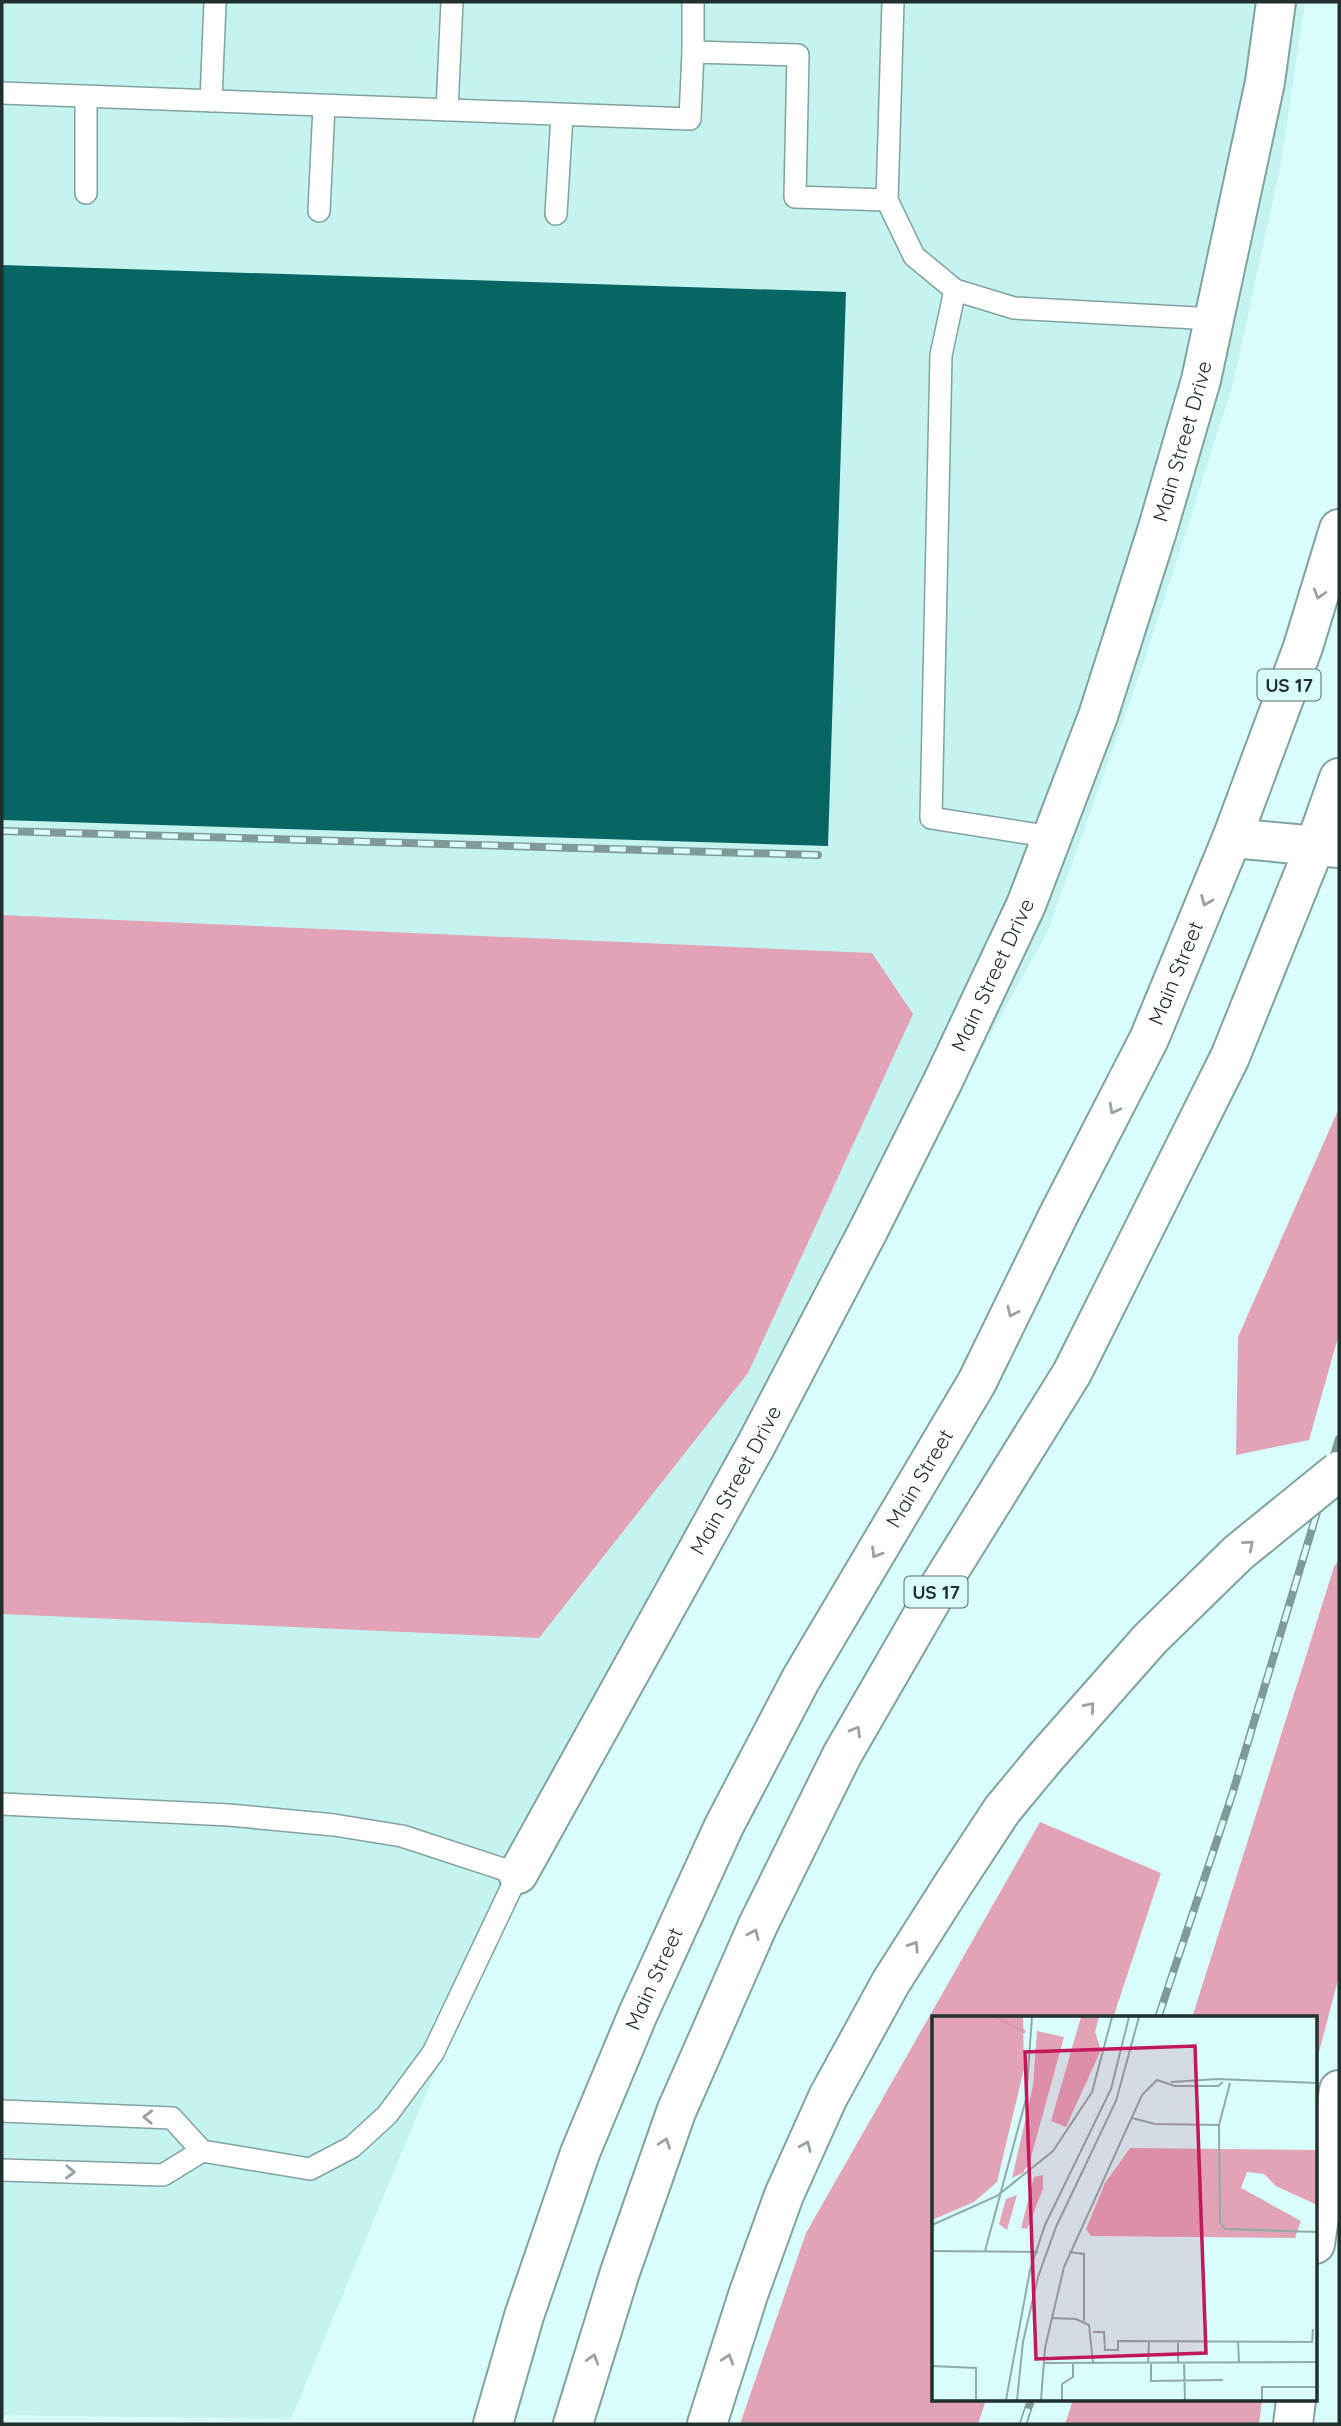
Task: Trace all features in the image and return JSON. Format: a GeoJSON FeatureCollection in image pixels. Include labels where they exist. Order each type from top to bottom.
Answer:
{"type":"FeatureCollection","features":[{"type":"Feature","properties":{"kind":"main road","name":"Main Street Drive"},"geometry":{"type":"LineString","coordinates":[[518,1874],[756,1445],[943,1081],[1026,905],[1098,716],[1157,531],[1201,380],[1265,82],[1276,2]]}},
{"type":"Feature","properties":{"kind":"main road","name":"Main Street"},"geometry":{"type":"LineString","coordinates":[[493,2424],[524,2316],[580,2152],[638,2014],[724,1826],[801,1679],[977,1382],[1149,1039],[1232,838],[1303,647],[1339,529]]}},
{"type":"Feature","properties":{"kind":"main road","name":"US 17"},"geometry":{"type":"LineString","coordinates":[[573,2424],[620,2272],[676,2112],[758,1925],[849,1743],[939,1587],[1072,1373],[1230,1057],[1327,847],[1339,778]]}},
{"type":"Feature","properties":{"kind":"main road"},"geometry":{"type":"LineString","coordinates":[[1232,838],[1327,847]]}},
{"type":"Feature","properties":{"kind":"main road"},"geometry":{"type":"LineString","coordinates":[[707,2424],[748,2295],[784,2195],[828,2097],[891,1982],[1002,1810],[1150,1639],[1238,1553],[1339,1471]]}},
{"type":"Feature","properties":{"kind":"main road"},"geometry":{"type":"LineString","coordinates":[[1316,2238],[1339,2090]]}},
{"type":"Feature","properties":{"kind":"main road"},"geometry":{"type":"LineString","coordinates":[[1293,2424],[1296,2402]]}},
{"type":"Feature","properties":{"kind":"lane"},"geometry":{"type":"LineString","coordinates":[[211,101],[215,2]]}},
{"type":"Feature","properties":{"kind":"lane"},"geometry":{"type":"LineString","coordinates":[[447,110],[452,2]]}},
{"type":"Feature","properties":{"kind":"lane"},"geometry":{"type":"LineString","coordinates":[[2,93],[690,119],[694,2]]}},
{"type":"Feature","properties":{"kind":"lane"},"geometry":{"type":"LineString","coordinates":[[893,2],[887,200],[914,256],[955,290],[1014,308],[1214,319]]}},
{"type":"Feature","properties":{"kind":"lane"},"geometry":{"type":"LineString","coordinates":[[693,52],[798,55],[794,197],[887,200]]}},
{"type":"Feature","properties":{"kind":"lane"},"geometry":{"type":"LineString","coordinates":[[86,96],[86,193]]}},
{"type":"Feature","properties":{"kind":"lane"},"geometry":{"type":"LineString","coordinates":[[319,211],[324,106]]}},
{"type":"Feature","properties":{"kind":"lane"},"geometry":{"type":"LineString","coordinates":[[556,214],[562,115]]}},
{"type":"Feature","properties":{"kind":"lane"},"geometry":{"type":"LineString","coordinates":[[955,290],[941,355],[931,818],[1052,837]]}},
{"type":"Feature","properties":{"kind":"lane"},"geometry":{"type":"LineString","coordinates":[[2,1804],[229,1815],[334,1825],[402,1836],[518,1874],[433,2053],[387,2115],[352,2147],[310,2169],[202,2151],[172,2118],[2,2111]]}},
{"type":"Feature","properties":{"kind":"lane"},"geometry":{"type":"LineString","coordinates":[[2,2170],[163,2175],[202,2151]]}},
{"type":"Feature","properties":{"kind":"shaded area"},"geometry":{"type":"Polygon","coordinates":[[[2,2],[1305,2],[1280,168],[1233,384],[1145,659],[1047,933],[507,1899],[291,2419],[2,2415],[2,2]]]}},
{"type":"Feature","properties":{"kind":"shaded area"},"geometry":{"type":"Polygon","coordinates":[[[2,915],[872,953],[913,1014],[748,1373],[539,1638],[2,1614],[2,915]]]}},
{"type":"Feature","properties":{"kind":"shaded area"},"geometry":{"type":"Polygon","coordinates":[[[1339,1108],[1339,1334],[1309,1440],[1236,1455],[1238,1337],[1339,1108]]]}},
{"type":"Feature","properties":{"kind":"shaded area"},"geometry":{"type":"Polygon","coordinates":[[[1339,1559],[1339,1976],[1316,2063],[1316,2016],[1193,2016],[1334,1567],[1339,1559]]]}},
{"type":"Feature","properties":{"kind":"shaded area"},"geometry":{"type":"Polygon","coordinates":[[[1040,1822],[1161,1873],[1114,2016],[932,2016],[932,2402],[985,2402],[978,2424],[740,2424],[806,2233],[1040,1822]]]}},
{"type":"Feature","properties":{"kind":"shaded area"},"geometry":{"type":"Polygon","coordinates":[[[1072,2402],[1262,2402],[1259,2424],[1065,2424],[1072,2402]]]}},
{"type":"Feature","properties":{"kind":"building"},"geometry":{"type":"Polygon","coordinates":[[[2,265],[846,292],[828,846],[2,820],[2,265]]]}},
{"type":"Feature","properties":{"kind":"railway"},"geometry":{"type":"LineString","coordinates":[[2,831],[818,855]]}},
{"type":"Feature","properties":{"kind":"railway"},"geometry":{"type":"LineString","coordinates":[[1159,2016],[1232,1795],[1339,1439]]}},
{"type":"Feature","properties":{"kind":"railway"},"geometry":{"type":"LineString","coordinates":[[1023,2424],[1030,2402]]}}]}
